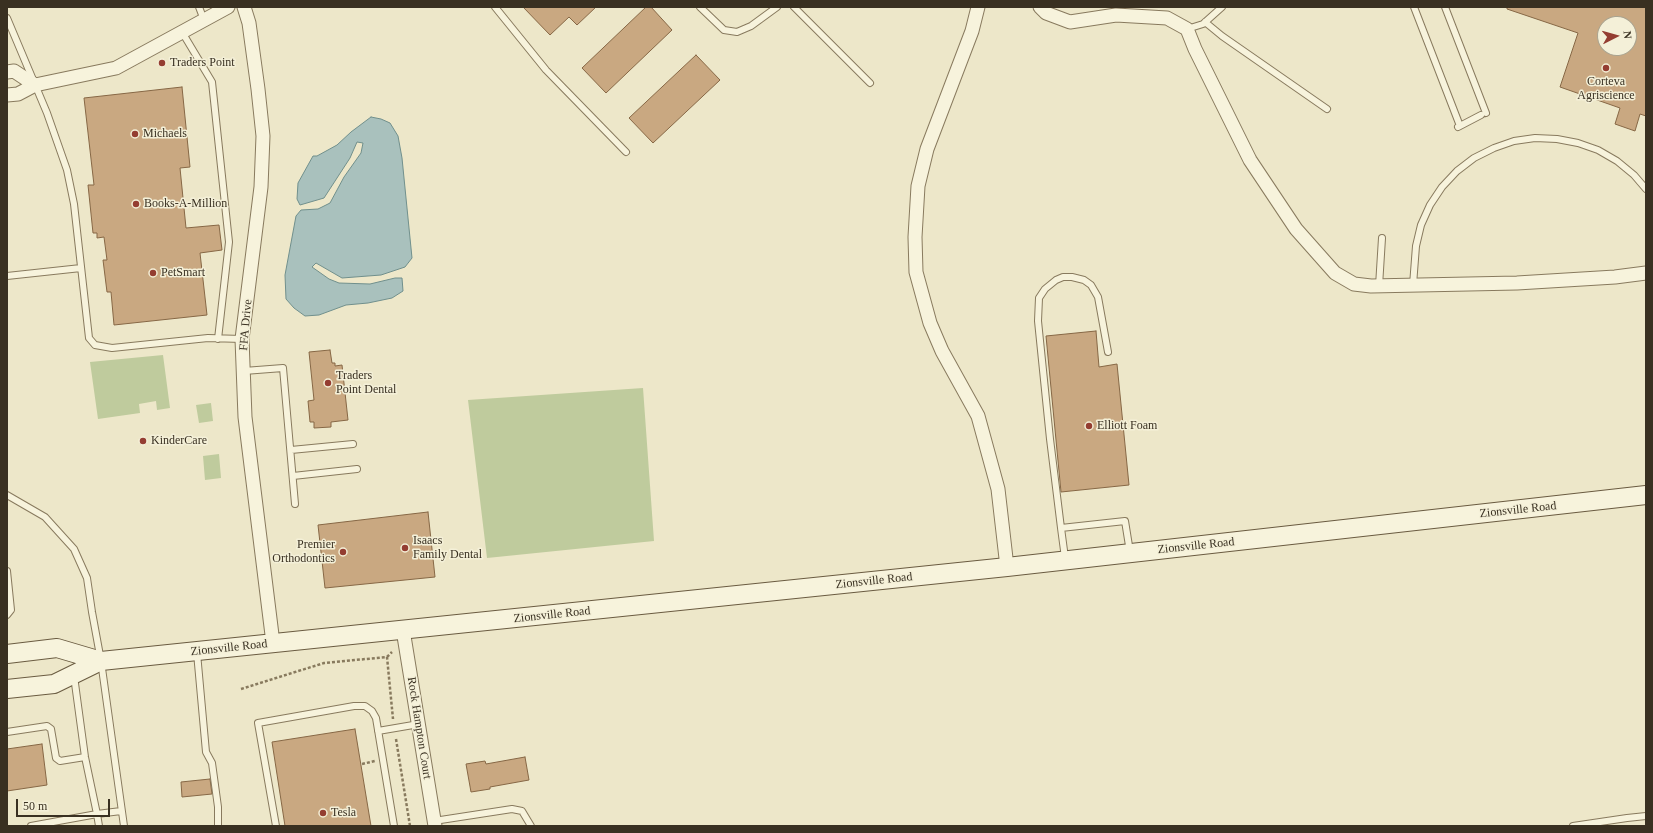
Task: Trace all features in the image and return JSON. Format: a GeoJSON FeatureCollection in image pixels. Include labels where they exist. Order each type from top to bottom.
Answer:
{"type":"FeatureCollection","features":[{"type":"Feature","properties":{"kind":"main road","name":"Zionsville Road"},"geometry":{"type":"LineString","coordinates":[[7,689],[54,684],[101,661],[1007,567],[1646,495]]}},
{"type":"Feature","properties":{"kind":"main road","name":"Zionsville Road"},"geometry":{"type":"LineString","coordinates":[[7,654],[57,648],[101,661]]}},
{"type":"Feature","properties":{"kind":"street"},"geometry":{"type":"LineString","coordinates":[[7,95],[18,94],[36,85],[116,68],[228,7]]}},
{"type":"Feature","properties":{"kind":"street","name":"FFA Drive"},"geometry":{"type":"LineString","coordinates":[[244,7],[250,30],[263,136],[261,187],[242,339],[245,417],[273,643]]}},
{"type":"Feature","properties":{"kind":"street"},"geometry":{"type":"LineString","coordinates":[[978,7],[972,31],[927,149],[918,186],[915,237],[916,272],[930,323],[942,351],[978,416],[998,489],[1007,567]]}},
{"type":"Feature","properties":{"kind":"street"},"geometry":{"type":"LineString","coordinates":[[1040,7],[1046,13],[1070,22],[1116,15],[1167,18],[1187,29],[1195,49],[1250,160],[1296,229],[1335,273],[1354,284],[1378,286],[1524,282],[1615,277],[1646,273]]}},
{"type":"Feature","properties":{"kind":"street"},"geometry":{"type":"LineString","coordinates":[[7,72],[14,71],[36,85]]}},
{"type":"Feature","properties":{"kind":"street","name":"Rock Hampton Court"},"geometry":{"type":"LineString","coordinates":[[403,630],[435,824]]}},
{"type":"Feature","properties":{"kind":"lane"},"geometry":{"type":"LineString","coordinates":[[199,7],[204,20]]}},
{"type":"Feature","properties":{"kind":"lane"},"geometry":{"type":"LineString","coordinates":[[495,7],[546,70],[626,152]]}},
{"type":"Feature","properties":{"kind":"lane"},"geometry":{"type":"LineString","coordinates":[[700,7],[724,30],[737,32],[751,26],[777,7]]}},
{"type":"Feature","properties":{"kind":"lane"},"geometry":{"type":"LineString","coordinates":[[794,7],[870,83]]}},
{"type":"Feature","properties":{"kind":"lane"},"geometry":{"type":"LineString","coordinates":[[1187,29],[1205,22],[1222,7]]}},
{"type":"Feature","properties":{"kind":"lane"},"geometry":{"type":"LineString","coordinates":[[1414,7],[1459,126],[1483,114],[1445,7]]}},
{"type":"Feature","properties":{"kind":"lane"},"geometry":{"type":"LineString","coordinates":[[7,18],[36,85],[67,170],[74,204],[90,338],[95,344],[112,348],[218,338],[242,339]]}},
{"type":"Feature","properties":{"kind":"lane"},"geometry":{"type":"LineString","coordinates":[[1205,22],[1222,36],[1327,109]]}},
{"type":"Feature","properties":{"kind":"lane"},"geometry":{"type":"LineString","coordinates":[[182,32],[212,82],[229,242],[218,338]]}},
{"type":"Feature","properties":{"kind":"lane"},"geometry":{"type":"LineString","coordinates":[[1414,285],[1416,246],[1421,225],[1430,205],[1442,187],[1457,171],[1474,158],[1494,148],[1514,141],[1535,138],[1557,139],[1578,143],[1598,150],[1617,161],[1634,175],[1646,189]]}},
{"type":"Feature","properties":{"kind":"lane"},"geometry":{"type":"LineString","coordinates":[[1378,286],[1382,238]]}},
{"type":"Feature","properties":{"kind":"lane"},"geometry":{"type":"LineString","coordinates":[[7,276],[81,268]]}},
{"type":"Feature","properties":{"kind":"lane"},"geometry":{"type":"LineString","coordinates":[[1065,560],[1050,439],[1038,321],[1040,298],[1045,289],[1056,280],[1063,277],[1072,277],[1084,280],[1092,286],[1098,297],[1108,352]]}},
{"type":"Feature","properties":{"kind":"lane"},"geometry":{"type":"LineString","coordinates":[[244,371],[284,368],[295,504]]}},
{"type":"Feature","properties":{"kind":"lane"},"geometry":{"type":"LineString","coordinates":[[291,450],[353,444]]}},
{"type":"Feature","properties":{"kind":"lane"},"geometry":{"type":"LineString","coordinates":[[293,476],[357,469]]}},
{"type":"Feature","properties":{"kind":"lane"},"geometry":{"type":"LineString","coordinates":[[7,495],[45,517],[74,549],[87,578],[101,661],[124,826]]}},
{"type":"Feature","properties":{"kind":"lane"},"geometry":{"type":"LineString","coordinates":[[1061,528],[1125,521],[1130,553]]}},
{"type":"Feature","properties":{"kind":"lane"},"geometry":{"type":"LineString","coordinates":[[7,571],[11,610],[7,614]]}},
{"type":"Feature","properties":{"kind":"lane"},"geometry":{"type":"LineString","coordinates":[[197,651],[206,752],[212,763],[218,807],[218,826]]}},
{"type":"Feature","properties":{"kind":"lane"},"geometry":{"type":"LineString","coordinates":[[74,674],[85,757],[99,826]]}},
{"type":"Feature","properties":{"kind":"lane"},"geometry":{"type":"LineString","coordinates":[[276,826],[258,723],[354,706],[365,706],[372,711],[376,718],[394,826]]}},
{"type":"Feature","properties":{"kind":"lane"},"geometry":{"type":"LineString","coordinates":[[378,731],[419,724]]}},
{"type":"Feature","properties":{"kind":"lane"},"geometry":{"type":"LineString","coordinates":[[7,732],[47,726],[52,729],[56,758],[60,760],[85,757]]}},
{"type":"Feature","properties":{"kind":"lane"},"geometry":{"type":"LineString","coordinates":[[435,824],[512,809],[522,810],[531,826]]}},
{"type":"Feature","properties":{"kind":"lane"},"geometry":{"type":"LineString","coordinates":[[31,826],[97,814],[121,812]]}},
{"type":"Feature","properties":{"kind":"lane"},"geometry":{"type":"LineString","coordinates":[[1573,826],[1646,816]]}},
{"type":"Feature","properties":{"kind":"path"},"geometry":{"type":"LineString","coordinates":[[241,689],[324,663],[387,657],[392,652]]}},
{"type":"Feature","properties":{"kind":"path"},"geometry":{"type":"LineString","coordinates":[[387,657],[393,719]]}},
{"type":"Feature","properties":{"kind":"path"},"geometry":{"type":"LineString","coordinates":[[396,739],[410,826]]}},
{"type":"Feature","properties":{"kind":"path"},"geometry":{"type":"LineString","coordinates":[[395,758],[399,757]]}},
{"type":"Feature","properties":{"kind":"green space"},"geometry":{"type":"Polygon","coordinates":[[[163,355],[170,408],[157,410],[156,401],[139,404],[140,413],[98,419],[90,362],[163,355]]]}},
{"type":"Feature","properties":{"kind":"green space"},"geometry":{"type":"Polygon","coordinates":[[[643,388],[654,541],[487,558],[468,400],[643,388]]]}},
{"type":"Feature","properties":{"kind":"green space"},"geometry":{"type":"Polygon","coordinates":[[[211,403],[213,421],[199,423],[196,405],[211,403]]]}},
{"type":"Feature","properties":{"kind":"green space"},"geometry":{"type":"Polygon","coordinates":[[[219,454],[221,478],[205,480],[203,456],[219,454]]]}},
{"type":"Feature","properties":{"kind":"water"},"geometry":{"type":"Polygon","coordinates":[[[371,117],[390,123],[398,136],[402,158],[412,258],[405,267],[381,275],[342,278],[316,263],[312,267],[329,279],[339,283],[370,284],[395,278],[402,278],[403,291],[392,298],[368,303],[346,305],[319,315],[305,316],[294,308],[286,299],[285,275],[296,216],[301,210],[318,209],[330,203],[344,177],[361,153],[363,143],[357,142],[350,158],[324,198],[300,205],[297,199],[298,183],[313,156],[317,156],[337,145],[371,117]]]}},
{"type":"Feature","properties":{"kind":"building"},"geometry":{"type":"Polygon","coordinates":[[[523,7],[596,7],[577,25],[569,17],[550,35],[523,7]]]}},
{"type":"Feature","properties":{"kind":"building"},"geometry":{"type":"Polygon","coordinates":[[[646,7],[651,7],[672,30],[606,93],[582,68],[646,7]]]}},
{"type":"Feature","properties":{"kind":"building","name":"Corteva Agriscience"},"geometry":{"type":"Polygon","coordinates":[[[1507,7],[1646,7],[1646,116],[1640,114],[1635,131],[1615,124],[1620,108],[1560,87],[1578,33],[1507,9],[1507,7]]]}},
{"type":"Feature","properties":{"kind":"building"},"geometry":{"type":"Polygon","coordinates":[[[696,55],[720,80],[653,143],[629,118],[696,55]]]}},
{"type":"Feature","properties":{"kind":"building"},"geometry":{"type":"Polygon","coordinates":[[[182,87],[190,167],[180,168],[186,228],[219,225],[222,250],[200,253],[207,315],[114,325],[111,292],[107,292],[103,260],[107,260],[104,237],[97,238],[97,233],[93,233],[88,185],[94,185],[84,98],[182,87]]]}},
{"type":"Feature","properties":{"kind":"building","name":"Elliott Foam"},"geometry":{"type":"Polygon","coordinates":[[[1096,331],[1099,367],[1117,364],[1129,485],[1061,492],[1046,336],[1096,331]]]}},
{"type":"Feature","properties":{"kind":"building","name":"Traders Point Dental"},"geometry":{"type":"Polygon","coordinates":[[[330,350],[332,363],[335,363],[335,366],[342,365],[348,420],[331,422],[331,427],[314,428],[314,422],[310,422],[308,401],[314,400],[309,352],[330,350]]]}},
{"type":"Feature","properties":{"kind":"building"},"geometry":{"type":"Polygon","coordinates":[[[428,512],[435,577],[325,588],[318,525],[428,512]]]}},
{"type":"Feature","properties":{"kind":"building"},"geometry":{"type":"Polygon","coordinates":[[[355,729],[371,826],[285,826],[272,742],[355,729]]]}},
{"type":"Feature","properties":{"kind":"building"},"geometry":{"type":"Polygon","coordinates":[[[42,744],[47,785],[7,791],[7,749],[42,744]]]}},
{"type":"Feature","properties":{"kind":"building"},"geometry":{"type":"Polygon","coordinates":[[[525,757],[529,780],[471,792],[466,764],[485,761],[486,764],[525,757]]]}},
{"type":"Feature","properties":{"kind":"building"},"geometry":{"type":"Polygon","coordinates":[[[210,779],[212,794],[182,797],[181,782],[210,779]]]}},
{"type":"Feature","properties":{"kind":"place","name":"Traders Point"},"geometry":{"type":"Point","coordinates":[162,63]}},
{"type":"Feature","properties":{"kind":"place","name":"Corteva Agriscience"},"geometry":{"type":"Point","coordinates":[1606,68]}},
{"type":"Feature","properties":{"kind":"place","name":"Michaels"},"geometry":{"type":"Point","coordinates":[135,134]}},
{"type":"Feature","properties":{"kind":"place","name":"Books-A-Million"},"geometry":{"type":"Point","coordinates":[136,204]}},
{"type":"Feature","properties":{"kind":"place","name":"PetSmart"},"geometry":{"type":"Point","coordinates":[153,273]}},
{"type":"Feature","properties":{"kind":"place","name":"Traders Point Dental"},"geometry":{"type":"Point","coordinates":[328,383]}},
{"type":"Feature","properties":{"kind":"place","name":"Elliott Foam"},"geometry":{"type":"Point","coordinates":[1089,426]}},
{"type":"Feature","properties":{"kind":"place","name":"KinderCare"},"geometry":{"type":"Point","coordinates":[143,441]}},
{"type":"Feature","properties":{"kind":"place","name":"Isaacs Family Dental"},"geometry":{"type":"Point","coordinates":[405,548]}},
{"type":"Feature","properties":{"kind":"place","name":"Premier Orthodontics"},"geometry":{"type":"Point","coordinates":[343,552]}},
{"type":"Feature","properties":{"kind":"place","name":"Tesla"},"geometry":{"type":"Point","coordinates":[323,813]}}]}
